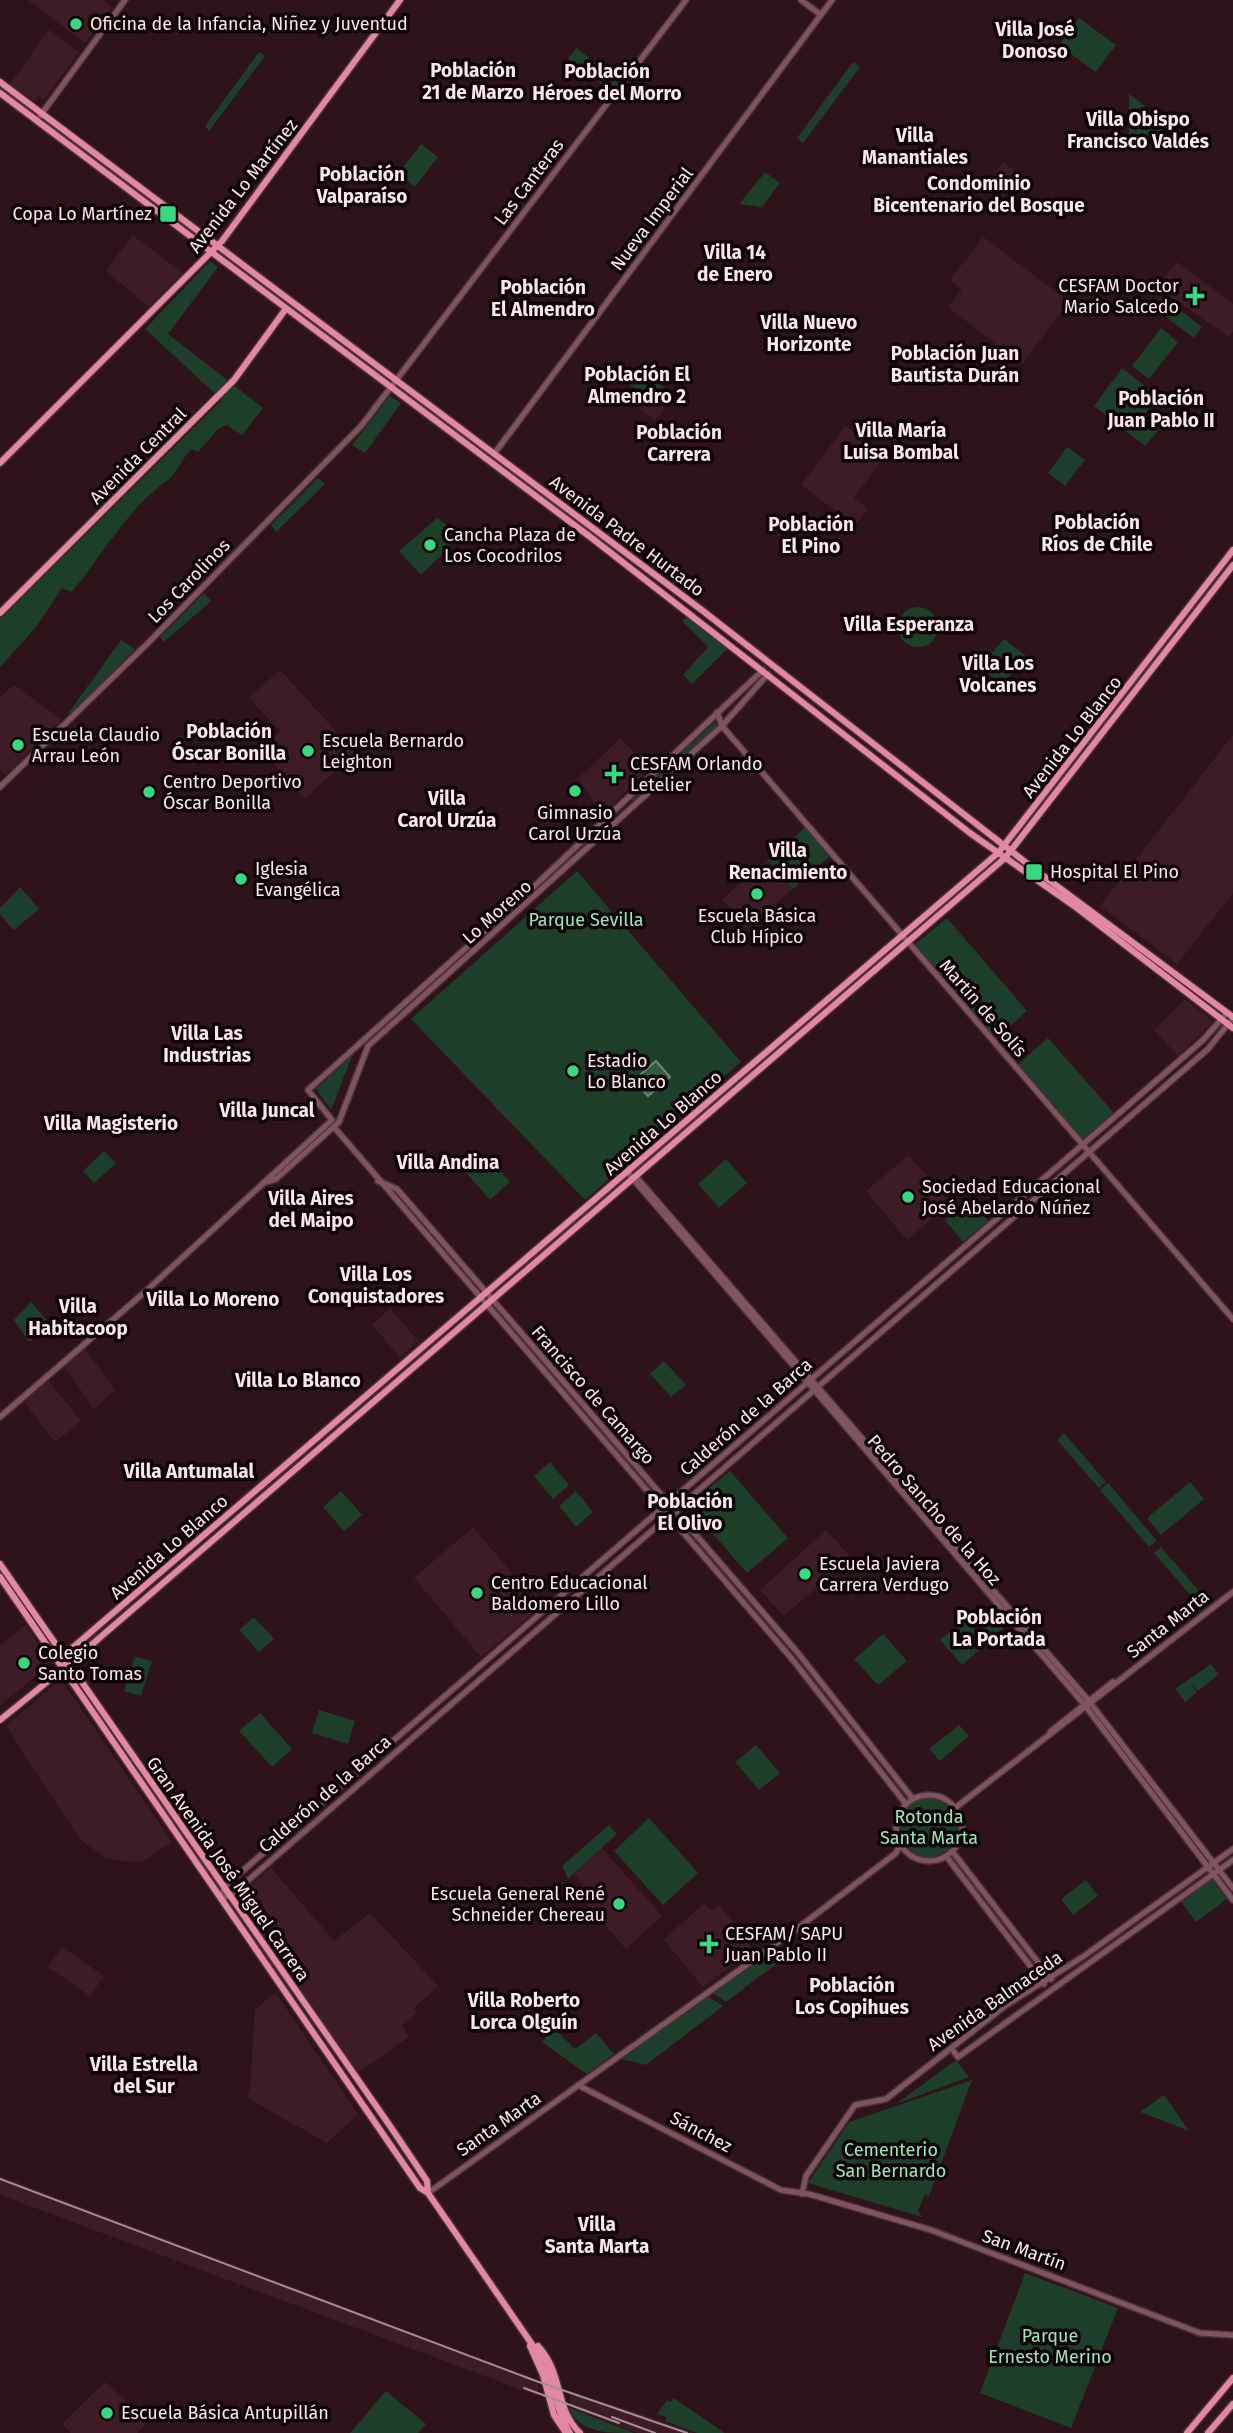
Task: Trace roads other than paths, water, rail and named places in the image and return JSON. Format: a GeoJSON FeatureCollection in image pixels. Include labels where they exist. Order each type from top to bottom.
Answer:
{"type":"FeatureCollection","features":[{"type":"Feature","properties":{"kind":"main road","name":"Avenida Lo Martínez"},"geometry":{"type":"LineString","coordinates":[[0,463],[217,247],[400,0]]}},
{"type":"Feature","properties":{"kind":"main road","name":"Avenida Padre Hurtado"},"geometry":{"type":"LineString","coordinates":[[0,82],[296,306],[998,853],[1154,965],[1220,1019],[1231,1020]]}},
{"type":"Feature","properties":{"kind":"main road","name":"Avenida Padre Hurtado"},"geometry":{"type":"LineString","coordinates":[[0,93],[285,310],[494,454],[1231,1020]]}},
{"type":"Feature","properties":{"kind":"main road"},"geometry":{"type":"LineString","coordinates":[[285,310],[296,306]]}},
{"type":"Feature","properties":{"kind":"main road","name":"Avenida Central"},"geometry":{"type":"LineString","coordinates":[[0,613],[234,380],[285,310]]}},
{"type":"Feature","properties":{"kind":"main road","name":"Avenida Lo Blanco"},"geometry":{"type":"LineString","coordinates":[[0,1720],[485,1304],[489,1296],[627,1172],[1005,858],[1009,848],[1233,550]]}},
{"type":"Feature","properties":{"kind":"main road","name":"Avenida Lo Blanco"},"geometry":{"type":"LineString","coordinates":[[64,1656],[480,1298],[489,1296],[632,1179],[905,939],[998,853],[1009,848],[1233,565]]}},
{"type":"Feature","properties":{"kind":"main road"},"geometry":{"type":"LineString","coordinates":[[766,672],[778,670]]}},
{"type":"Feature","properties":{"kind":"main road","name":"Gran Avenida José Miguel Carrera"},"geometry":{"type":"LineString","coordinates":[[0,1564],[64,1656],[65,1666],[221,1898],[420,2188],[428,2193],[546,2365],[568,2433]]}},
{"type":"Feature","properties":{"kind":"main road","name":"Gran Avenida José Miguel Carrera"},"geometry":{"type":"LineString","coordinates":[[0,1577],[224,1887],[405,2148],[427,2181],[428,2193]]}},
{"type":"Feature","properties":{"kind":"main road","name":"Gran Avenida José Miguel Carrera"},"geometry":{"type":"LineString","coordinates":[[525,2334],[543,2375],[554,2415],[568,2433]]}},
{"type":"Feature","properties":{"kind":"main road","name":"Gran Avenida José Miguel Carrera"},"geometry":{"type":"LineString","coordinates":[[525,2334],[551,2361],[564,2409],[580,2433]]}},
{"type":"Feature","properties":{"kind":"main road"},"geometry":{"type":"LineString","coordinates":[[1187,2433],[1233,2378]]}},
{"type":"Feature","properties":{"kind":"main road"},"geometry":{"type":"LineString","coordinates":[[1208,2433],[1233,2404]]}},
{"type":"Feature","properties":{"kind":"main road","name":"Gran Avenida José Miguel Carrera"},"geometry":{"type":"LineString","coordinates":[[562,2419],[580,2433]]}},
{"type":"Feature","properties":{"kind":"street"},"geometry":{"type":"LineString","coordinates":[[36,120],[125,0]]}},
{"type":"Feature","properties":{"kind":"street","name":"Las Canteras"},"geometry":{"type":"LineString","coordinates":[[394,385],[589,124],[686,0]]}},
{"type":"Feature","properties":{"kind":"street"},"geometry":{"type":"LineString","coordinates":[[801,0],[821,15]]}},
{"type":"Feature","properties":{"kind":"street","name":"Nueva Imperial"},"geometry":{"type":"LineString","coordinates":[[494,454],[832,0]]}},
{"type":"Feature","properties":{"kind":"street","name":"Los Carolinos"},"geometry":{"type":"LineString","coordinates":[[0,787],[147,644],[339,449],[394,385]]}},
{"type":"Feature","properties":{"kind":"street","name":"Lo Moreno"},"geometry":{"type":"LineString","coordinates":[[0,1417],[266,1182],[332,1120],[308,1090],[717,712],[766,672]]}},
{"type":"Feature","properties":{"kind":"street","name":"Lo Moreno"},"geometry":{"type":"LineString","coordinates":[[266,1182],[276,1178],[339,1122],[368,1046],[723,726],[766,672]]}},
{"type":"Feature","properties":{"kind":"street","name":"Martín de Solís"},"geometry":{"type":"LineString","coordinates":[[717,712],[723,726],[1233,1319]]}},
{"type":"Feature","properties":{"kind":"street"},"geometry":{"type":"LineString","coordinates":[[624,800],[635,807]]}},
{"type":"Feature","properties":{"kind":"street","name":"Calderón de la Barca"},"geometry":{"type":"LineString","coordinates":[[224,1887],[1083,1145],[1197,1045],[1220,1019]]}},
{"type":"Feature","properties":{"kind":"street","name":"Calderón de la Barca"},"geometry":{"type":"LineString","coordinates":[[221,1898],[230,1896],[1089,1153],[1204,1053],[1231,1020]]}},
{"type":"Feature","properties":{"kind":"street"},"geometry":{"type":"LineString","coordinates":[[1197,1045],[1199,1052],[1204,1053]]}},
{"type":"Feature","properties":{"kind":"street","name":"Francisco de Camargo"},"geometry":{"type":"LineString","coordinates":[[334,1127],[383,1188],[816,1688],[906,1804]]}},
{"type":"Feature","properties":{"kind":"street","name":"Pedro Sancho de la Hoz"},"geometry":{"type":"LineString","coordinates":[[627,1172],[632,1179],[638,1179],[1087,1704],[1211,1864],[1233,1888]]}},
{"type":"Feature","properties":{"kind":"street","name":"Francisco de Camargo"},"geometry":{"type":"LineString","coordinates":[[378,1181],[397,1189],[806,1663],[913,1799]]}},
{"type":"Feature","properties":{"kind":"street","name":"Santa Marta"},"geometry":{"type":"LineString","coordinates":[[955,1808],[1233,1592]]}},
{"type":"Feature","properties":{"kind":"street"},"geometry":{"type":"LineString","coordinates":[[936,1796],[955,1808],[961,1832],[952,1851],[946,1856],[922,1860],[906,1852],[900,1844],[896,1825],[906,1804],[913,1799],[936,1796]]}},
{"type":"Feature","properties":{"kind":"street"},"geometry":{"type":"LineString","coordinates":[[900,1844],[896,1853],[906,1852]]}},
{"type":"Feature","properties":{"kind":"street","name":"Avenida Balmaceda"},"geometry":{"type":"LineString","coordinates":[[802,2194],[806,2176],[855,2105],[886,2099],[1005,2006],[1044,1984],[1233,1849]]}},
{"type":"Feature","properties":{"kind":"street"},"geometry":{"type":"LineString","coordinates":[[952,1851],[1051,1978],[1052,1989]]}},
{"type":"Feature","properties":{"kind":"street","name":"Santa Marta"},"geometry":{"type":"LineString","coordinates":[[428,2193],[797,1928],[896,1853]]}},
{"type":"Feature","properties":{"kind":"street"},"geometry":{"type":"LineString","coordinates":[[946,1856],[1044,1984],[1052,1989]]}},
{"type":"Feature","properties":{"kind":"street","name":"Avenida Balmaceda"},"geometry":{"type":"LineString","coordinates":[[951,2048],[958,2057],[1233,1860]]}},
{"type":"Feature","properties":{"kind":"street","name":"Pedro Sancho de la Hoz"},"geometry":{"type":"LineString","coordinates":[[1217,1871],[1233,1900]]}},
{"type":"Feature","properties":{"kind":"street"},"geometry":{"type":"LineString","coordinates":[[221,1898],[224,1887]]}},
{"type":"Feature","properties":{"kind":"street"},"geometry":{"type":"LineString","coordinates":[[587,2080],[589,2089]]}},
{"type":"Feature","properties":{"kind":"street","name":"Sánchez"},"geometry":{"type":"LineString","coordinates":[[578,2085],[777,2188],[802,2194]]}},
{"type":"Feature","properties":{"kind":"street","name":"San Martín"},"geometry":{"type":"LineString","coordinates":[[802,2194],[931,2230],[1200,2333],[1233,2335]]}},
{"type":"Feature","properties":{"kind":"railway"},"geometry":{"type":"LineString","coordinates":[[0,2179],[536,2381],[687,2433]]}},
{"type":"Feature","properties":{"kind":"railway"},"geometry":{"type":"LineString","coordinates":[[524,2388],[619,2423]]}},
{"type":"Feature","properties":{"kind":"railway"},"geometry":{"type":"LineString","coordinates":[[612,2417],[655,2433]]}},
{"type":"Feature","properties":{"kind":"place","name":"Oficina de la Infancia, Niñez y Juventud"},"geometry":{"type":"Point","coordinates":[76,24]}},
{"type":"Feature","properties":{"kind":"place","name":"Copa Lo Martínez"},"geometry":{"type":"Point","coordinates":[168,214]}},
{"type":"Feature","properties":{"kind":"place","name":"CESFAM Doctor Mario Salcedo"},"geometry":{"type":"Point","coordinates":[1195,296]}},
{"type":"Feature","properties":{"kind":"place","name":"Cancha Plaza de Los Cocodrilos"},"geometry":{"type":"Point","coordinates":[430,545]}},
{"type":"Feature","properties":{"kind":"place","name":"Escuela Claudio Arrau León"},"geometry":{"type":"Point","coordinates":[18,745]}},
{"type":"Feature","properties":{"kind":"place","name":"Escuela Bernardo Leighton"},"geometry":{"type":"Point","coordinates":[308,751]}},
{"type":"Feature","properties":{"kind":"place","name":"CESFAM Orlando Letelier"},"geometry":{"type":"Point","coordinates":[614,774]}},
{"type":"Feature","properties":{"kind":"place","name":"Gimnasio Carol Urzúa"},"geometry":{"type":"Point","coordinates":[575,791]}},
{"type":"Feature","properties":{"kind":"place","name":"Centro Deportivo Óscar Bonilla"},"geometry":{"type":"Point","coordinates":[149,792]}},
{"type":"Feature","properties":{"kind":"place","name":"Hospital El Pino"},"geometry":{"type":"Point","coordinates":[1034,872]}},
{"type":"Feature","properties":{"kind":"place","name":"Iglesia Evangélica"},"geometry":{"type":"Point","coordinates":[241,879]}},
{"type":"Feature","properties":{"kind":"place","name":"Escuela Básica Club Hípico"},"geometry":{"type":"Point","coordinates":[757,894]}},
{"type":"Feature","properties":{"kind":"place","name":"Estadio Lo Blanco"},"geometry":{"type":"Point","coordinates":[573,1071]}},
{"type":"Feature","properties":{"kind":"place","name":"Sociedad Educacional José Abelardo Núñez"},"geometry":{"type":"Point","coordinates":[908,1197]}},
{"type":"Feature","properties":{"kind":"place","name":"Escuela Javiera Carrera Verdugo"},"geometry":{"type":"Point","coordinates":[805,1574]}},
{"type":"Feature","properties":{"kind":"place","name":"Centro Educacional Baldomero Lillo"},"geometry":{"type":"Point","coordinates":[477,1593]}},
{"type":"Feature","properties":{"kind":"place","name":"Colegio Santo Tomas"},"geometry":{"type":"Point","coordinates":[24,1663]}},
{"type":"Feature","properties":{"kind":"place","name":"Escuela General René Schneider Chereau"},"geometry":{"type":"Point","coordinates":[619,1904]}},
{"type":"Feature","properties":{"kind":"place","name":"CESFAM/ SAPU Juan Pablo II"},"geometry":{"type":"Point","coordinates":[709,1944]}},
{"type":"Feature","properties":{"kind":"place","name":"Escuela Básica Antupillán"},"geometry":{"type":"Point","coordinates":[107,2413]}},
{"type":"Feature","properties":{"kind":"district","name":"Villa José Donoso"},"geometry":{"type":"Point","coordinates":[1035,40]}},
{"type":"Feature","properties":{"kind":"district","name":"Población 21 de Marzo"},"geometry":{"type":"Point","coordinates":[473,81]}},
{"type":"Feature","properties":{"kind":"district","name":"Población Héroes del Morro"},"geometry":{"type":"Point","coordinates":[607,82]}},
{"type":"Feature","properties":{"kind":"district","name":"Villa Obispo Francisco Valdés"},"geometry":{"type":"Point","coordinates":[1138,130]}},
{"type":"Feature","properties":{"kind":"district","name":"Villa Manantiales"},"geometry":{"type":"Point","coordinates":[915,146]}},
{"type":"Feature","properties":{"kind":"district","name":"Población Valparaíso"},"geometry":{"type":"Point","coordinates":[362,185]}},
{"type":"Feature","properties":{"kind":"district","name":"Condominio Bicentenario del Bosque"},"geometry":{"type":"Point","coordinates":[979,194]}},
{"type":"Feature","properties":{"kind":"district","name":"Villa 14 de Enero"},"geometry":{"type":"Point","coordinates":[735,263]}},
{"type":"Feature","properties":{"kind":"district","name":"Población El Almendro"},"geometry":{"type":"Point","coordinates":[543,298]}},
{"type":"Feature","properties":{"kind":"district","name":"Villa Nuevo Horizonte"},"geometry":{"type":"Point","coordinates":[809,333]}},
{"type":"Feature","properties":{"kind":"district","name":"Población Juan Bautista Durán"},"geometry":{"type":"Point","coordinates":[955,364]}},
{"type":"Feature","properties":{"kind":"district","name":"Población El Almendro 2"},"geometry":{"type":"Point","coordinates":[637,385]}},
{"type":"Feature","properties":{"kind":"district","name":"Población Juan Pablo II"},"geometry":{"type":"Point","coordinates":[1161,409]}},
{"type":"Feature","properties":{"kind":"district","name":"Villa María Luisa Bombal"},"geometry":{"type":"Point","coordinates":[901,441]}},
{"type":"Feature","properties":{"kind":"district","name":"Población Carrera"},"geometry":{"type":"Point","coordinates":[679,443]}},
{"type":"Feature","properties":{"kind":"district","name":"Población Ríos de Chile"},"geometry":{"type":"Point","coordinates":[1097,533]}},
{"type":"Feature","properties":{"kind":"district","name":"Población El Pino"},"geometry":{"type":"Point","coordinates":[811,535]}},
{"type":"Feature","properties":{"kind":"district","name":"Villa Esperanza"},"geometry":{"type":"Point","coordinates":[909,624]}},
{"type":"Feature","properties":{"kind":"district","name":"Villa Los Volcanes"},"geometry":{"type":"Point","coordinates":[998,674]}},
{"type":"Feature","properties":{"kind":"district","name":"Población Óscar Bonilla"},"geometry":{"type":"Point","coordinates":[229,742]}},
{"type":"Feature","properties":{"kind":"district","name":"Villa Carol Urzúa"},"geometry":{"type":"Point","coordinates":[447,809]}},
{"type":"Feature","properties":{"kind":"district","name":"Villa Renacimiento"},"geometry":{"type":"Point","coordinates":[788,861]}},
{"type":"Feature","properties":{"kind":"district","name":"Villa Las Industrias"},"geometry":{"type":"Point","coordinates":[207,1044]}},
{"type":"Feature","properties":{"kind":"district","name":"Villa Juncal"},"geometry":{"type":"Point","coordinates":[267,1110]}},
{"type":"Feature","properties":{"kind":"district","name":"Villa Magisterio"},"geometry":{"type":"Point","coordinates":[111,1123]}},
{"type":"Feature","properties":{"kind":"district","name":"Villa Andina"},"geometry":{"type":"Point","coordinates":[448,1162]}},
{"type":"Feature","properties":{"kind":"district","name":"Villa Aires del Maipo"},"geometry":{"type":"Point","coordinates":[311,1209]}},
{"type":"Feature","properties":{"kind":"district","name":"Villa Los Conquistadores"},"geometry":{"type":"Point","coordinates":[376,1285]}},
{"type":"Feature","properties":{"kind":"district","name":"Villa Lo Moreno"},"geometry":{"type":"Point","coordinates":[213,1299]}},
{"type":"Feature","properties":{"kind":"district","name":"Villa Habitacoop"},"geometry":{"type":"Point","coordinates":[78,1317]}},
{"type":"Feature","properties":{"kind":"district","name":"Villa Lo Blanco"},"geometry":{"type":"Point","coordinates":[298,1380]}},
{"type":"Feature","properties":{"kind":"district","name":"Villa Antumalal"},"geometry":{"type":"Point","coordinates":[189,1471]}},
{"type":"Feature","properties":{"kind":"district","name":"Población El Olivo"},"geometry":{"type":"Point","coordinates":[690,1512]}},
{"type":"Feature","properties":{"kind":"district","name":"Población La Portada"},"geometry":{"type":"Point","coordinates":[999,1628]}},
{"type":"Feature","properties":{"kind":"district","name":"Población Los Copihues"},"geometry":{"type":"Point","coordinates":[852,1996]}},
{"type":"Feature","properties":{"kind":"district","name":"Villa Roberto Lorca Olguín"},"geometry":{"type":"Point","coordinates":[524,2011]}},
{"type":"Feature","properties":{"kind":"district","name":"Villa Estrella del Sur"},"geometry":{"type":"Point","coordinates":[144,2075]}},
{"type":"Feature","properties":{"kind":"district","name":"Villa Santa Marta"},"geometry":{"type":"Point","coordinates":[597,2235]}},
{"type":"Feature","properties":{"kind":"park label","name":"Parque Sevilla"},"geometry":{"type":"Point","coordinates":[586,920]}},
{"type":"Feature","properties":{"kind":"park label","name":"Rotonda Santa Marta"},"geometry":{"type":"Point","coordinates":[929,1827]}},
{"type":"Feature","properties":{"kind":"park label","name":"Cementerio San Bernardo"},"geometry":{"type":"Point","coordinates":[891,2160]}},
{"type":"Feature","properties":{"kind":"park label","name":"Parque Ernesto Merino"},"geometry":{"type":"Point","coordinates":[1050,2346]}}]}
